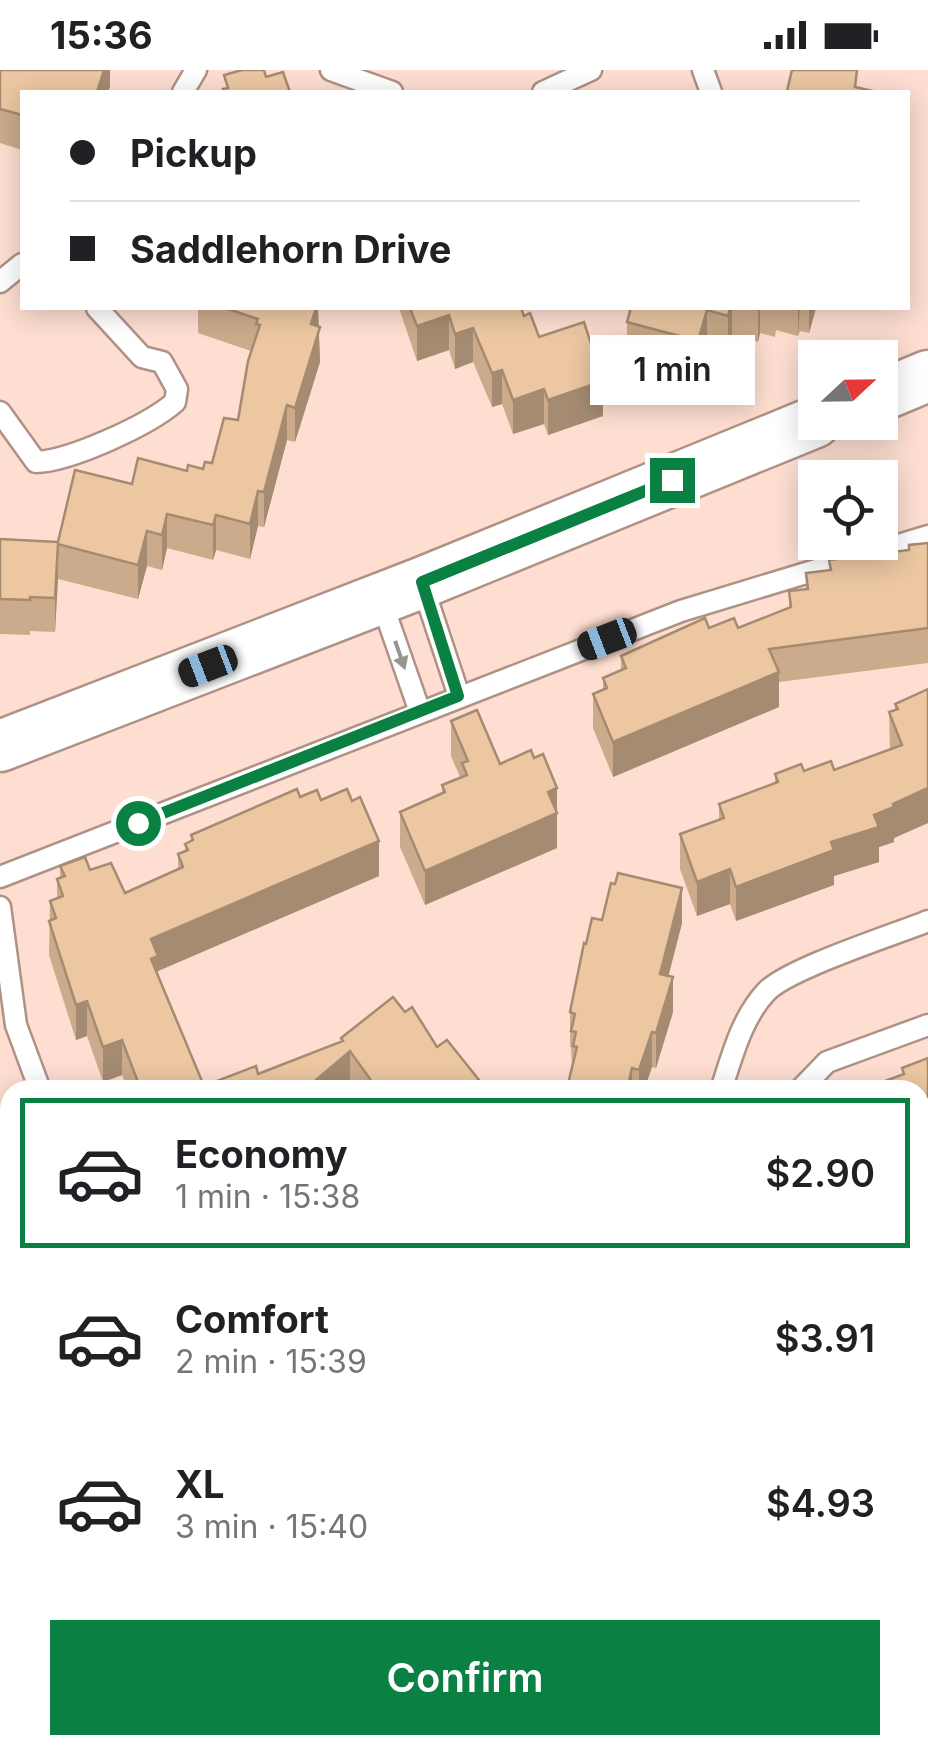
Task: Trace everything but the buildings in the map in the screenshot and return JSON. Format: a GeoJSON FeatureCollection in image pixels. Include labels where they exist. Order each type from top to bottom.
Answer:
{"type":"FeatureCollection","features":[{"type":"Feature","properties":{"kind":"street"},"geometry":{"type":"LineString","coordinates":[[898,388],[928,376]]}},
{"type":"Feature","properties":{"kind":"street"},"geometry":{"type":"LineString","coordinates":[[0,746],[401,590],[798,429]]}},
{"type":"Feature","properties":{"kind":"lane"},"geometry":{"type":"LineString","coordinates":[[331,70],[386,90]]}},
{"type":"Feature","properties":{"kind":"lane"},"geometry":{"type":"LineString","coordinates":[[548,90],[591,70]]}},
{"type":"Feature","properties":{"kind":"lane"},"geometry":{"type":"LineString","coordinates":[[0,282],[20,266]]}},
{"type":"Feature","properties":{"kind":"lane"},"geometry":{"type":"LineString","coordinates":[[0,412],[36,462],[54,462],[138,426],[175,402],[177,389],[162,362],[142,357],[99,310]]}},
{"type":"Feature","properties":{"kind":"lane"},"geometry":{"type":"LineString","coordinates":[[0,877],[681,611],[928,536]]}},
{"type":"Feature","properties":{"kind":"lane"},"geometry":{"type":"LineString","coordinates":[[401,590],[458,696]]}},
{"type":"Feature","properties":{"kind":"lane"},"geometry":{"type":"LineString","coordinates":[[401,590],[420,712]]}},
{"type":"Feature","properties":{"kind":"lane"},"geometry":{"type":"LineString","coordinates":[[0,907],[16,1026],[36,1080]]}},
{"type":"Feature","properties":{"kind":"lane"},"geometry":{"type":"LineString","coordinates":[[724,1080],[740,1034],[768,988],[798,972],[928,921]]}},
{"type":"Feature","properties":{"kind":"lane"},"geometry":{"type":"LineString","coordinates":[[809,1080],[826,1062],[928,1025]]}},
{"type":"Feature","properties":{"kind":"route"},"geometry":{"type":"LineString","coordinates":[[138,823],[458,696],[422,582],[672,480]]}}]}
